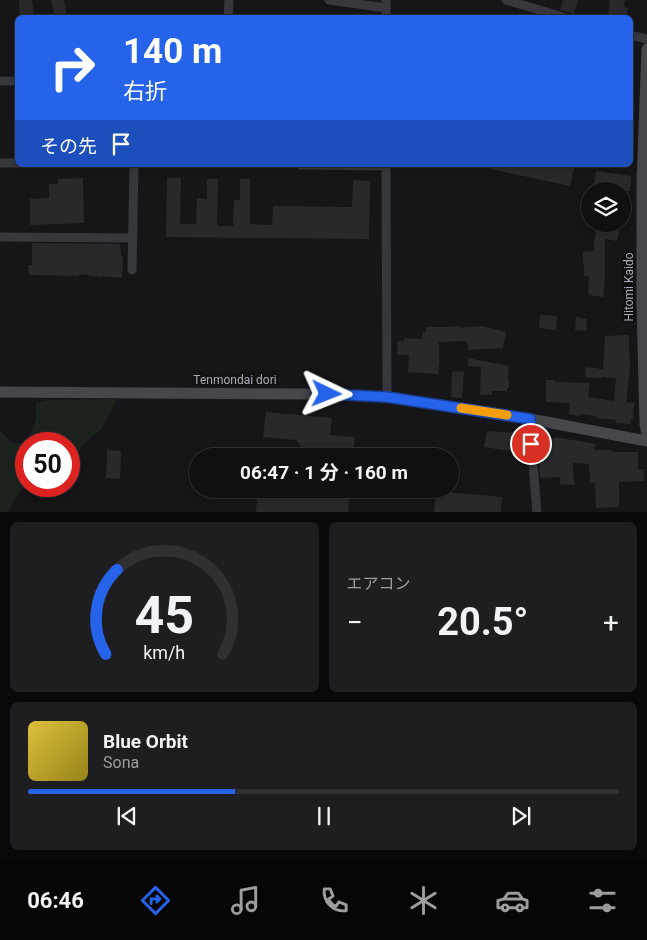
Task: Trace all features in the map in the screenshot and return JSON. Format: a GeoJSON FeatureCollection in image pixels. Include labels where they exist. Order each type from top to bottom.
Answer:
{"type":"FeatureCollection","features":[{"type":"Feature","properties":{"kind":"main road","name":"Hitomi Kaido"},"geometry":{"type":"LineString","coordinates":[[647,49],[642,182],[645,220],[642,304],[645,424],[647,434]]}},
{"type":"Feature","properties":{"kind":"main road","name":"Tenmondai dori"},"geometry":{"type":"LineString","coordinates":[[0,392],[312,394],[387,397],[530,419],[647,441]]}},
{"type":"Feature","properties":{"kind":"street"},"geometry":{"type":"LineString","coordinates":[[228,15],[229,0]]}},
{"type":"Feature","properties":{"kind":"street"},"geometry":{"type":"LineString","coordinates":[[330,0],[386,8]]}},
{"type":"Feature","properties":{"kind":"street"},"geometry":{"type":"LineString","coordinates":[[506,0],[556,15]]}},
{"type":"Feature","properties":{"kind":"street"},"geometry":{"type":"LineString","coordinates":[[633,36],[647,39]]}},
{"type":"Feature","properties":{"kind":"street"},"geometry":{"type":"LineString","coordinates":[[0,81],[15,81]]}},
{"type":"Feature","properties":{"kind":"street"},"geometry":{"type":"LineString","coordinates":[[0,163],[15,163]]}},
{"type":"Feature","properties":{"kind":"street"},"geometry":{"type":"LineString","coordinates":[[132,270],[134,167]]}},
{"type":"Feature","properties":{"kind":"street"},"geometry":{"type":"LineString","coordinates":[[386,167],[387,397]]}},
{"type":"Feature","properties":{"kind":"street"},"geometry":{"type":"LineString","coordinates":[[0,237],[133,238]]}},
{"type":"Feature","properties":{"kind":"street"},"geometry":{"type":"LineString","coordinates":[[530,419],[538,512]]}},
{"type":"Feature","properties":{"kind":"shaded area"},"geometry":{"type":"Polygon","coordinates":[[[118,399],[101,429],[80,450],[80,432],[31,432],[36,419],[36,403],[49,400],[118,399]]]}},
{"type":"Feature","properties":{"kind":"shaded area"},"geometry":{"type":"Polygon","coordinates":[[[0,430],[12,443],[15,443],[16,497],[7,512],[0,512],[0,430]]]}},
{"type":"Feature","properties":{"kind":"building"},"geometry":{"type":"Polygon","coordinates":[[[19,0],[32,0],[34,15],[20,15],[19,0]]]}},
{"type":"Feature","properties":{"kind":"building"},"geometry":{"type":"Polygon","coordinates":[[[51,0],[64,0],[66,15],[54,15],[51,0]]]}},
{"type":"Feature","properties":{"kind":"building"},"geometry":{"type":"Polygon","coordinates":[[[563,0],[578,0],[574,14],[560,10],[563,0]]]}},
{"type":"Feature","properties":{"kind":"building"},"geometry":{"type":"Polygon","coordinates":[[[610,0],[625,0],[624,7],[628,8],[627,15],[608,15],[610,0]]]}},
{"type":"Feature","properties":{"kind":"building"},"geometry":{"type":"Polygon","coordinates":[[[490,167],[575,167],[570,186],[490,169],[490,167]]]}},
{"type":"Feature","properties":{"kind":"building"},"geometry":{"type":"Polygon","coordinates":[[[596,171],[631,176],[631,182],[594,182],[596,171]]]}},
{"type":"Feature","properties":{"kind":"building"},"geometry":{"type":"Polygon","coordinates":[[[83,178],[84,223],[30,225],[30,199],[49,198],[49,184],[58,184],[58,179],[83,178]]]}},
{"type":"Feature","properties":{"kind":"building"},"geometry":{"type":"Polygon","coordinates":[[[167,178],[181,178],[180,224],[196,224],[197,198],[207,199],[207,179],[218,179],[217,226],[233,226],[234,200],[240,200],[240,179],[250,179],[250,224],[272,225],[273,206],[352,207],[353,180],[370,181],[369,239],[166,237],[167,178]]]}},
{"type":"Feature","properties":{"kind":"building"},"geometry":{"type":"Polygon","coordinates":[[[596,232],[619,232],[617,241],[605,239],[603,297],[588,295],[589,276],[584,276],[583,252],[594,251],[596,232]]]}},
{"type":"Feature","properties":{"kind":"building"},"geometry":{"type":"Polygon","coordinates":[[[32,243],[120,244],[121,256],[123,256],[122,278],[79,274],[79,276],[29,275],[28,265],[32,265],[32,243]]]}},
{"type":"Feature","properties":{"kind":"building"},"geometry":{"type":"Polygon","coordinates":[[[540,315],[557,316],[556,330],[539,328],[540,315]]]}},
{"type":"Feature","properties":{"kind":"building"},"geometry":{"type":"Polygon","coordinates":[[[576,317],[587,319],[586,331],[575,330],[576,317]]]}},
{"type":"Feature","properties":{"kind":"building"},"geometry":{"type":"Polygon","coordinates":[[[461,326],[460,328],[482,326],[506,332],[503,348],[468,350],[467,341],[439,342],[440,359],[438,374],[408,372],[409,355],[397,355],[398,341],[404,341],[404,338],[422,339],[423,332],[426,332],[426,327],[461,326]]]}},
{"type":"Feature","properties":{"kind":"building"},"geometry":{"type":"Polygon","coordinates":[[[629,335],[630,369],[626,402],[634,403],[631,424],[616,423],[616,420],[597,418],[597,416],[569,414],[570,403],[546,402],[546,380],[590,383],[588,397],[614,401],[616,378],[585,377],[586,367],[603,369],[605,336],[629,335]]]}},
{"type":"Feature","properties":{"kind":"building"},"geometry":{"type":"Polygon","coordinates":[[[468,358],[509,366],[509,388],[507,388],[507,391],[492,391],[492,395],[480,395],[481,367],[468,366],[468,358]]]}},
{"type":"Feature","properties":{"kind":"building"},"geometry":{"type":"Polygon","coordinates":[[[452,371],[464,372],[462,398],[451,397],[452,371]]]}},
{"type":"Feature","properties":{"kind":"building"},"geometry":{"type":"Polygon","coordinates":[[[266,412],[332,418],[330,435],[355,437],[354,448],[302,448],[296,440],[263,437],[266,412]]]}},
{"type":"Feature","properties":{"kind":"building"},"geometry":{"type":"Polygon","coordinates":[[[487,431],[519,433],[516,452],[484,447],[487,431]]]}},
{"type":"Feature","properties":{"kind":"building"},"geometry":{"type":"Polygon","coordinates":[[[537,435],[553,439],[554,437],[596,444],[594,450],[638,452],[638,469],[644,469],[644,481],[619,482],[619,507],[596,508],[595,483],[590,483],[589,464],[573,463],[574,485],[560,484],[560,477],[540,478],[537,435]]]}},
{"type":"Feature","properties":{"kind":"building"},"geometry":{"type":"Polygon","coordinates":[[[107,450],[121,451],[120,479],[106,478],[107,450]]]}},
{"type":"Feature","properties":{"kind":"building"},"geometry":{"type":"Polygon","coordinates":[[[459,493],[502,497],[501,512],[434,512],[435,498],[459,498],[459,493]]]}},
{"type":"Feature","properties":{"kind":"building"},"geometry":{"type":"Polygon","coordinates":[[[257,498],[349,498],[348,512],[256,512],[257,498]]]}},
{"type":"Feature","properties":{"kind":"slow traffic"},"geometry":{"type":"LineString","coordinates":[[461,408],[507,415]]}},
{"type":"Feature","properties":{"kind":"route"},"geometry":{"type":"LineString","coordinates":[[327,394],[387,397],[530,419],[531,444]]}}]}
